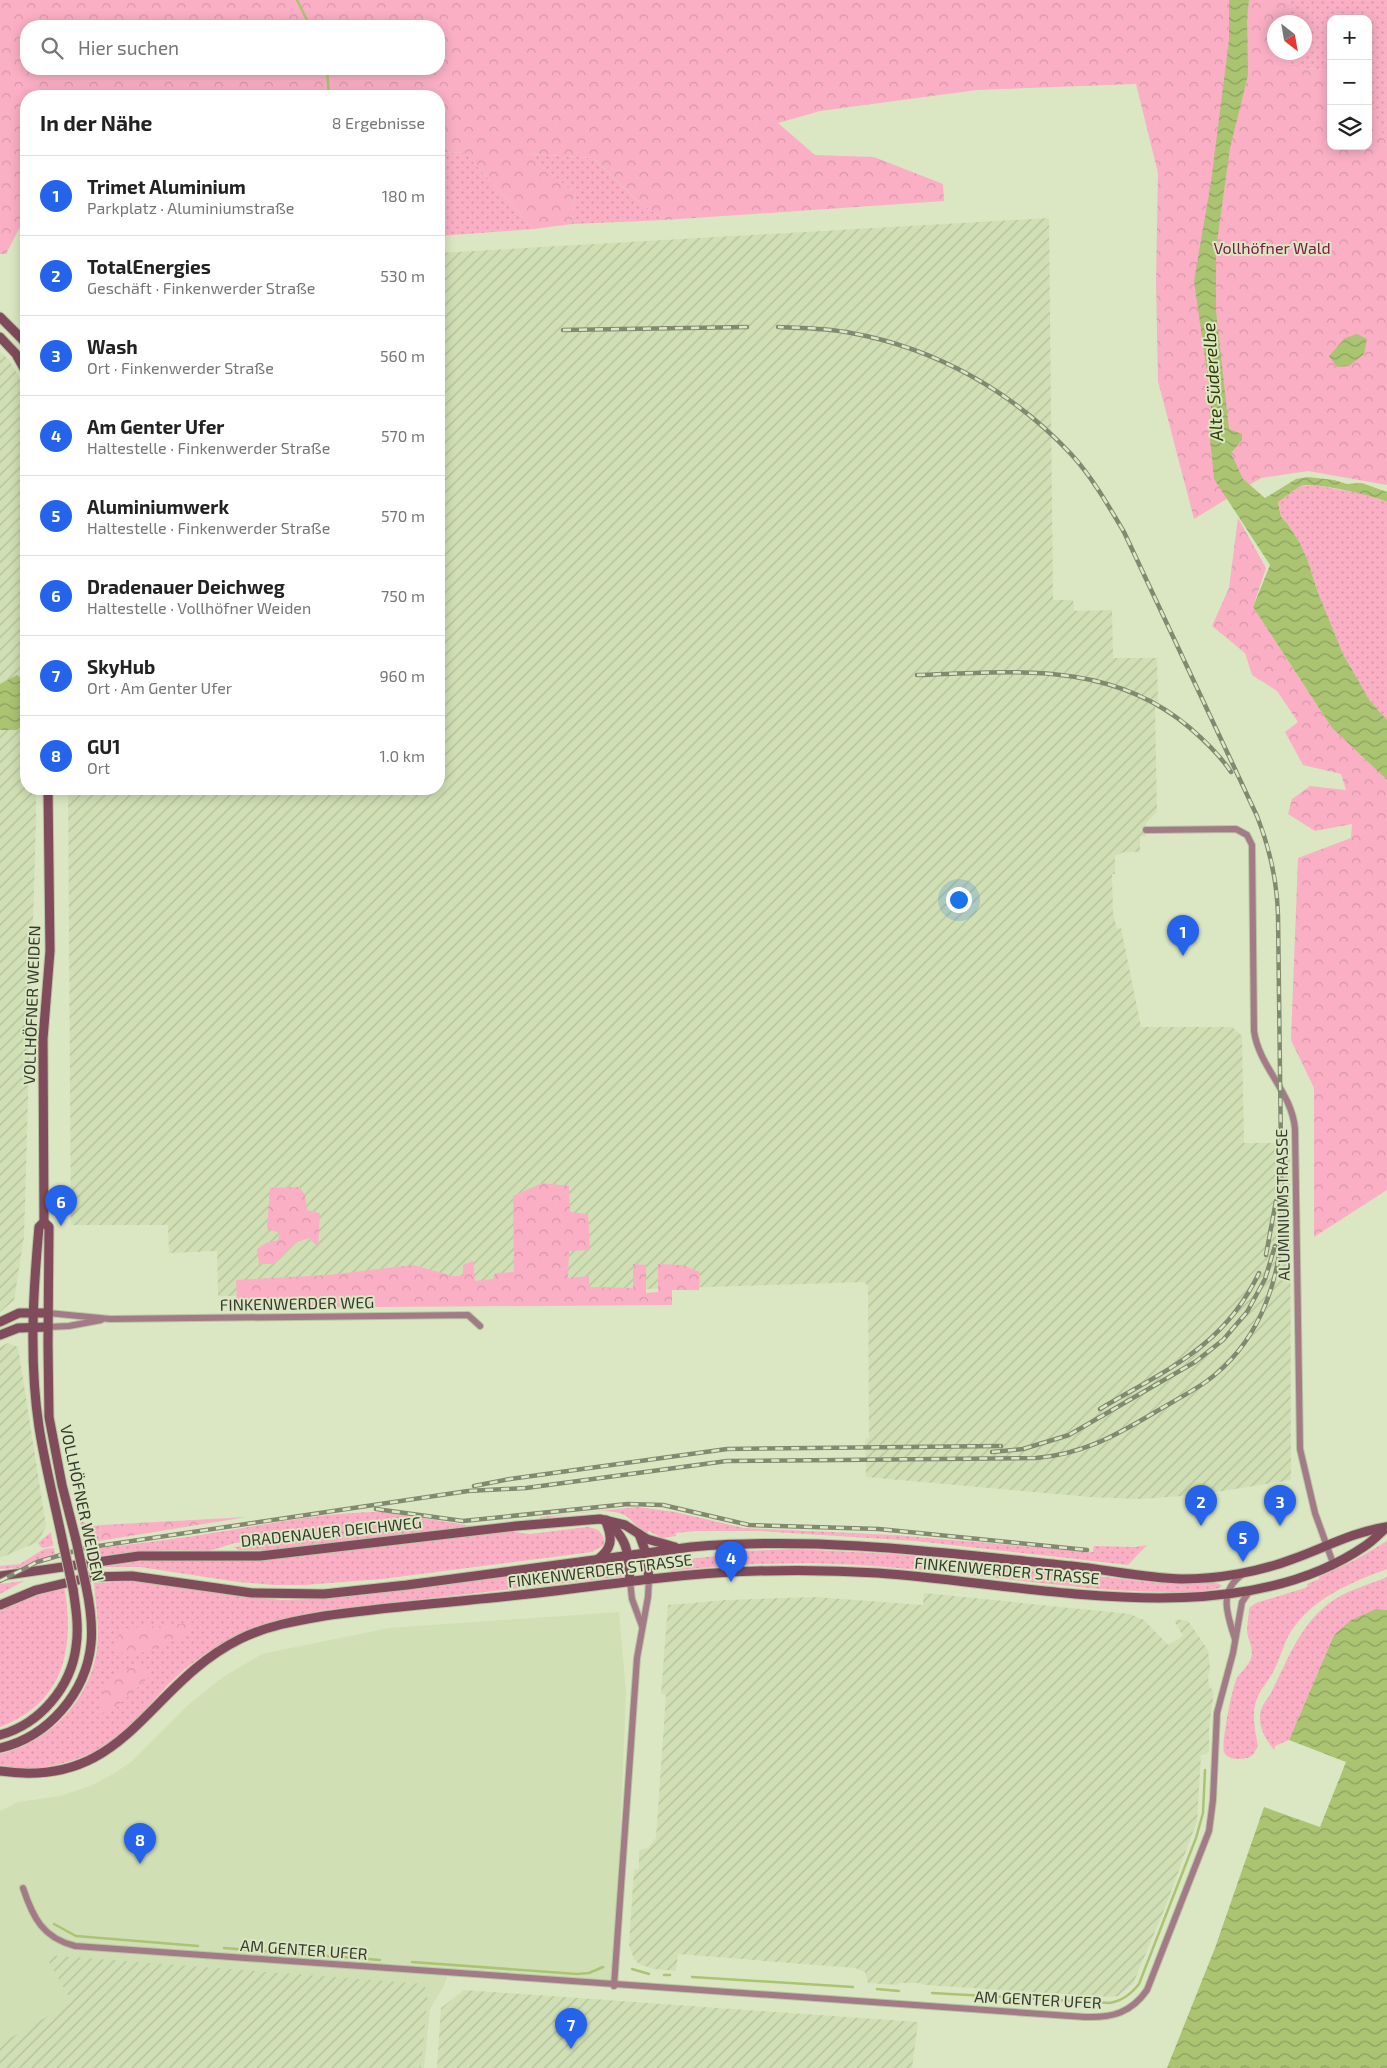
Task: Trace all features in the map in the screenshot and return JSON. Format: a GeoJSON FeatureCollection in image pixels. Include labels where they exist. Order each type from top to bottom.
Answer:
{"type":"FeatureCollection","features":[{"type":"Feature","properties":{"kind":"main road"},"geometry":{"type":"LineString","coordinates":[[0,317],[20,337]]}},
{"type":"Feature","properties":{"kind":"main road"},"geometry":{"type":"LineString","coordinates":[[0,337],[16,354],[20,361]]}},
{"type":"Feature","properties":{"kind":"main road","name":"VOLLHÖFNER WEIDEN"},"geometry":{"type":"LineString","coordinates":[[0,1748],[22,1740],[43,1728],[69,1701],[79,1684],[86,1666],[91,1643],[92,1623],[86,1586],[62,1485],[49,1417],[48,1227],[44,1222],[43,1039],[50,951],[48,795]]}},
{"type":"Feature","properties":{"kind":"main road","name":"VOLLHÖFNER WEIDEN"},"geometry":{"type":"LineString","coordinates":[[0,1735],[14,1730],[36,1717],[51,1702],[71,1670],[76,1645],[77,1621],[73,1589],[39,1427],[35,1382],[32,1312],[39,1227],[44,1222]]}},
{"type":"Feature","properties":{"kind":"main road"},"geometry":{"type":"LineString","coordinates":[[0,1322],[18,1313],[48,1313]]}},
{"type":"Feature","properties":{"kind":"main road"},"geometry":{"type":"LineString","coordinates":[[0,1335],[18,1328],[48,1327]]}},
{"type":"Feature","properties":{"kind":"main road"},"geometry":{"type":"LineString","coordinates":[[606,1520],[622,1536],[628,1556],[630,1582]]}},
{"type":"Feature","properties":{"kind":"main road"},"geometry":{"type":"LineString","coordinates":[[597,1560],[605,1554],[612,1539],[606,1520]]}},
{"type":"Feature","properties":{"kind":"main road","name":"DRADENAUER DEICHWEG"},"geometry":{"type":"LineString","coordinates":[[0,1576],[139,1556],[260,1556],[516,1526],[606,1520],[625,1525],[656,1542],[682,1549]]}},
{"type":"Feature","properties":{"kind":"main road","name":"FINKENWERDER STRASSE"},"geometry":{"type":"LineString","coordinates":[[0,1605],[36,1590],[90,1577],[132,1576],[252,1593],[324,1594],[646,1553],[734,1544],[813,1544],[898,1548],[1182,1579],[1246,1572],[1292,1560],[1364,1531],[1386,1527]]}},
{"type":"Feature","properties":{"kind":"main road","name":"FINKENWERDER STRASSE"},"geometry":{"type":"LineString","coordinates":[[0,1771],[28,1774],[44,1773],[75,1766],[104,1753],[130,1733],[174,1687],[204,1661],[240,1640],[278,1625],[358,1611],[730,1571],[822,1570],[882,1573],[1068,1592],[1147,1597],[1226,1595],[1248,1592],[1295,1580],[1334,1563],[1369,1544],[1386,1527]]}},
{"type":"Feature","properties":{"kind":"main road"},"geometry":{"type":"LineString","coordinates":[[639,1534],[646,1553],[649,1579]]}},
{"type":"Feature","properties":{"kind":"street","name":"ALUMINIUMSTRASSE"},"geometry":{"type":"LineString","coordinates":[[1146,830],[1232,829],[1244,833],[1252,845],[1254,1031],[1256,1046],[1291,1108],[1294,1119],[1300,1449],[1309,1491],[1326,1546],[1334,1563]]}},
{"type":"Feature","properties":{"kind":"street","name":"FINKENWERDER WEG"},"geometry":{"type":"LineString","coordinates":[[48,1313],[110,1319],[468,1316],[480,1326]]}},
{"type":"Feature","properties":{"kind":"street","name":"FINKENWERDER WEG"},"geometry":{"type":"LineString","coordinates":[[48,1327],[69,1326],[110,1319]]}},
{"type":"Feature","properties":{"kind":"street"},"geometry":{"type":"LineString","coordinates":[[1226,1595],[1233,1583],[1246,1572]]}},
{"type":"Feature","properties":{"kind":"street"},"geometry":{"type":"LineString","coordinates":[[614,1986],[637,1658],[648,1597],[649,1579]]}},
{"type":"Feature","properties":{"kind":"street"},"geometry":{"type":"LineString","coordinates":[[630,1582],[632,1599],[642,1626]]}},
{"type":"Feature","properties":{"kind":"street","name":"AM GENTER UFER"},"geometry":{"type":"LineString","coordinates":[[23,1888],[29,1905],[41,1927],[60,1942],[75,1946],[614,1986],[1084,2017],[1101,2018],[1123,2013],[1140,2000],[1147,1990],[1209,1831],[1214,1800],[1217,1712],[1235,1640],[1242,1602],[1248,1592]]}},
{"type":"Feature","properties":{"kind":"street","name":"AM GENTER UFER"},"geometry":{"type":"LineString","coordinates":[[1226,1595],[1229,1618],[1235,1640]]}},
{"type":"Feature","properties":{"kind":"shaded area"},"geometry":{"type":"Polygon","coordinates":[[[1049,218],[1053,600],[1073,600],[1074,611],[1112,610],[1113,658],[1157,658],[1158,702],[1155,707],[1157,812],[1146,823],[1146,836],[1140,836],[1140,852],[1124,852],[1115,856],[1115,874],[1112,874],[1113,913],[1117,929],[1121,928],[1141,1027],[1232,1027],[1242,1036],[1244,1143],[1290,1143],[1291,1480],[1198,1495],[1139,1499],[1090,1497],[866,1477],[865,1439],[869,1438],[868,1286],[864,1282],[515,1293],[218,1296],[217,1251],[169,1253],[168,1225],[71,1225],[68,795],[445,795],[445,253],[1049,218]]]}},
{"type":"Feature","properties":{"kind":"shaded area"},"geometry":{"type":"Polygon","coordinates":[[[0,352],[9,360],[20,380],[20,795],[36,795],[36,819],[24,1237],[14,1300],[0,1312],[0,352]]]}},
{"type":"Feature","properties":{"kind":"shaded area"},"geometry":{"type":"Polygon","coordinates":[[[8,1343],[18,1347],[46,1526],[38,1542],[0,1558],[0,1347],[8,1343]]]}},
{"type":"Feature","properties":{"kind":"shaded area"},"geometry":{"type":"Polygon","coordinates":[[[924,1593],[1130,1614],[1144,1620],[1168,1645],[1183,1636],[1175,1622],[1176,1619],[1188,1621],[1208,1650],[1209,1687],[1214,1691],[1209,1726],[1209,1751],[1205,1755],[1201,1755],[1197,1821],[1166,1905],[1133,1984],[1118,1996],[1111,1997],[918,1983],[899,1983],[898,1985],[868,1983],[865,1972],[855,1968],[678,1954],[676,1971],[654,1969],[639,1964],[634,1959],[629,1945],[634,1870],[639,1869],[639,1850],[648,1848],[656,1838],[666,1695],[661,1694],[668,1605],[727,1600],[814,1597],[923,1605],[924,1593]]]}},
{"type":"Feature","properties":{"kind":"shaded area"},"geometry":{"type":"Polygon","coordinates":[[[619,1612],[626,1693],[614,1986],[448,1974],[444,1986],[430,2009],[424,2068],[0,2068],[0,1811],[18,1802],[60,1796],[88,1787],[108,1777],[130,1763],[188,1705],[223,1677],[262,1654],[389,1628],[619,1612]]]}},
{"type":"Feature","properties":{"kind":"shaded area"},"geometry":{"type":"Polygon","coordinates":[[[45,1955],[425,1984],[425,1988],[428,1989],[421,2068],[0,2068],[0,2044],[72,2002],[45,1955]]]}},
{"type":"Feature","properties":{"kind":"shaded area"},"geometry":{"type":"Polygon","coordinates":[[[464,1990],[918,2022],[912,2068],[437,2068],[441,2008],[464,1990]]]}},
{"type":"Feature","properties":{"kind":"green space","name":"Vollhöfner Wald"},"geometry":{"type":"Polygon","coordinates":[[[0,0],[1289,0],[1289,15],[1267,15],[1267,60],[1288,60],[1288,67],[1327,70],[1327,150],[1372,150],[1372,107],[1387,145],[1387,485],[1308,471],[1261,478],[1194,519],[1158,381],[1156,282],[1158,173],[1136,84],[977,90],[820,111],[778,123],[815,155],[874,157],[943,184],[944,201],[665,220],[636,200],[594,158],[530,154],[575,194],[572,224],[534,229],[465,153],[445,152],[445,90],[20,90],[20,227],[6,254],[0,254],[0,0]]]}},
{"type":"Feature","properties":{"kind":"green space"},"geometry":{"type":"Polygon","coordinates":[[[1289,0],[1387,0],[1387,145],[1372,107],[1372,15],[1327,15],[1327,70],[1288,67],[1288,60],[1312,60],[1312,15],[1289,15],[1289,0]]]}},
{"type":"Feature","properties":{"kind":"green space"},"geometry":{"type":"Polygon","coordinates":[[[445,152],[465,153],[534,229],[445,236],[445,152]]]}},
{"type":"Feature","properties":{"kind":"green space"},"geometry":{"type":"Polygon","coordinates":[[[529,154],[594,158],[636,200],[665,220],[572,224],[575,194],[529,154]]]}},
{"type":"Feature","properties":{"kind":"green space"},"geometry":{"type":"Polygon","coordinates":[[[1314,485],[1364,494],[1387,502],[1387,720],[1370,701],[1343,654],[1300,543],[1281,517],[1278,501],[1301,486],[1314,485]]]}},
{"type":"Feature","properties":{"kind":"green space"},"geometry":{"type":"Polygon","coordinates":[[[1238,518],[1266,568],[1253,607],[1332,728],[1387,780],[1387,1190],[1314,1237],[1314,1088],[1291,1040],[1298,858],[1351,838],[1352,824],[1315,831],[1288,814],[1292,799],[1310,786],[1346,790],[1341,774],[1303,765],[1285,732],[1298,722],[1277,691],[1252,675],[1245,653],[1212,626],[1229,588],[1238,518]]]}},
{"type":"Feature","properties":{"kind":"green space"},"geometry":{"type":"Polygon","coordinates":[[[542,1183],[569,1186],[570,1212],[588,1214],[590,1250],[569,1251],[568,1278],[589,1276],[589,1287],[633,1288],[633,1264],[646,1265],[646,1293],[658,1292],[658,1264],[682,1265],[700,1272],[699,1290],[672,1290],[672,1305],[237,1308],[236,1280],[328,1275],[413,1265],[453,1276],[463,1276],[463,1265],[473,1261],[475,1281],[493,1279],[495,1273],[514,1272],[513,1196],[542,1183]]]}},
{"type":"Feature","properties":{"kind":"green space"},"geometry":{"type":"Polygon","coordinates":[[[299,1187],[305,1195],[307,1210],[320,1213],[318,1247],[309,1238],[295,1243],[274,1264],[259,1264],[257,1249],[266,1243],[278,1240],[280,1233],[267,1229],[270,1188],[299,1187]]]}},
{"type":"Feature","properties":{"kind":"green space"},"geometry":{"type":"Polygon","coordinates":[[[637,1507],[675,1512],[744,1528],[894,1535],[1093,1552],[1094,1546],[1135,1547],[1147,1545],[1128,1565],[916,1541],[760,1531],[696,1531],[676,1533],[676,1536],[662,1538],[649,1531],[646,1534],[622,1514],[596,1511],[637,1507]]]}},
{"type":"Feature","properties":{"kind":"green space"},"geometry":{"type":"Polygon","coordinates":[[[387,1512],[472,1526],[270,1550],[239,1550],[234,1547],[288,1542],[288,1538],[235,1543],[209,1551],[128,1552],[87,1558],[86,1550],[319,1516],[387,1512]]]}},
{"type":"Feature","properties":{"kind":"green space"},"geometry":{"type":"Polygon","coordinates":[[[566,1515],[540,1519],[540,1517],[566,1515]]]}},
{"type":"Feature","properties":{"kind":"green space"},"geometry":{"type":"Polygon","coordinates":[[[247,1517],[99,1541],[101,1525],[247,1517]]]}},
{"type":"Feature","properties":{"kind":"green space"},"geometry":{"type":"Polygon","coordinates":[[[80,1521],[94,1526],[101,1525],[99,1541],[85,1546],[80,1521]]]}},
{"type":"Feature","properties":{"kind":"green space"},"geometry":{"type":"Polygon","coordinates":[[[587,1527],[600,1532],[604,1541],[604,1545],[592,1552],[382,1579],[304,1585],[274,1585],[238,1582],[140,1567],[106,1567],[106,1564],[164,1560],[260,1560],[504,1532],[530,1534],[587,1527]]]}},
{"type":"Feature","properties":{"kind":"green space"},"geometry":{"type":"Polygon","coordinates":[[[51,1532],[53,1546],[42,1548],[38,1543],[51,1532]]]}},
{"type":"Feature","properties":{"kind":"green space"},"geometry":{"type":"Polygon","coordinates":[[[1387,1541],[1387,1569],[1333,1593],[1309,1610],[1290,1633],[1271,1675],[1256,1701],[1254,1720],[1258,1746],[1253,1755],[1248,1758],[1235,1759],[1228,1757],[1223,1747],[1232,1694],[1236,1680],[1250,1661],[1252,1655],[1247,1631],[1249,1608],[1256,1603],[1308,1587],[1307,1584],[1319,1579],[1319,1577],[1355,1560],[1387,1541]]]}},
{"type":"Feature","properties":{"kind":"green space"},"geometry":{"type":"Polygon","coordinates":[[[54,1548],[55,1554],[19,1568],[0,1569],[0,1566],[20,1564],[44,1549],[54,1548]]]}},
{"type":"Feature","properties":{"kind":"green space"},"geometry":{"type":"Polygon","coordinates":[[[793,1549],[895,1554],[1159,1583],[1211,1582],[1222,1586],[1216,1589],[1189,1592],[1123,1591],[889,1567],[810,1563],[764,1564],[671,1571],[670,1561],[743,1551],[793,1549]]]}},
{"type":"Feature","properties":{"kind":"green space"},"geometry":{"type":"Polygon","coordinates":[[[621,1568],[622,1577],[326,1610],[289,1617],[257,1627],[225,1642],[194,1662],[168,1685],[130,1726],[102,1747],[69,1762],[52,1766],[17,1768],[0,1765],[0,1754],[39,1738],[70,1710],[82,1693],[91,1674],[96,1653],[98,1626],[94,1583],[145,1581],[281,1600],[337,1598],[564,1570],[621,1568]]]}},
{"type":"Feature","properties":{"kind":"green space"},"geometry":{"type":"Polygon","coordinates":[[[1387,1577],[1387,1610],[1376,1609],[1334,1635],[1289,1740],[1275,1746],[1274,1750],[1262,1729],[1261,1711],[1302,1633],[1318,1613],[1334,1599],[1387,1577]]]}},
{"type":"Feature","properties":{"kind":"green space"},"geometry":{"type":"Polygon","coordinates":[[[24,1581],[0,1594],[0,1584],[24,1581]]]}},
{"type":"Feature","properties":{"kind":"green space"},"geometry":{"type":"Polygon","coordinates":[[[64,1585],[68,1630],[66,1651],[52,1688],[39,1703],[22,1716],[0,1727],[0,1611],[38,1593],[64,1585]]]}},
{"type":"Feature","properties":{"kind":"green space"},"geometry":{"type":"Polygon","coordinates":[[[194,1623],[182,1638],[144,1652],[128,1656],[115,1649],[120,1629],[194,1623]]]}},
{"type":"Feature","properties":{"kind":"green space"},"geometry":{"type":"Polygon","coordinates":[[[138,1666],[146,1667],[152,1674],[114,1709],[99,1714],[105,1687],[112,1677],[138,1666]]]}},
{"type":"Feature","properties":{"kind":"water","name":"Alte Süderelbe"},"geometry":{"type":"Polygon","coordinates":[[[1229,0],[1249,0],[1247,18],[1248,75],[1230,148],[1216,249],[1216,311],[1229,429],[1242,434],[1242,440],[1231,453],[1243,479],[1265,498],[1296,479],[1308,477],[1334,480],[1347,484],[1362,483],[1387,492],[1387,502],[1344,490],[1307,485],[1299,487],[1278,502],[1281,517],[1300,543],[1308,561],[1317,590],[1343,654],[1370,701],[1387,720],[1387,780],[1332,728],[1253,607],[1270,565],[1214,479],[1210,439],[1211,400],[1194,281],[1211,182],[1229,40],[1229,0]]]}},
{"type":"Feature","properties":{"kind":"water"},"geometry":{"type":"Polygon","coordinates":[[[1357,334],[1367,339],[1364,354],[1349,366],[1337,367],[1329,356],[1345,338],[1357,334]]]}},
{"type":"Feature","properties":{"kind":"water"},"geometry":{"type":"Polygon","coordinates":[[[17,675],[20,677],[20,728],[17,730],[0,730],[0,684],[17,675]]]}},
{"type":"Feature","properties":{"kind":"water"},"geometry":{"type":"Polygon","coordinates":[[[1376,1609],[1387,1610],[1387,2068],[1167,2068],[1215,1948],[1264,1807],[1320,1827],[1346,1762],[1289,1740],[1334,1635],[1351,1620],[1376,1609]]]}},
{"type":"Feature","properties":{"kind":"waterway"},"geometry":{"type":"LineString","coordinates":[[297,0],[307,20]]}},
{"type":"Feature","properties":{"kind":"waterway"},"geometry":{"type":"LineString","coordinates":[[327,75],[329,90]]}},
{"type":"Feature","properties":{"kind":"waterway"},"geometry":{"type":"LineString","coordinates":[[932,1993],[1110,2003],[1123,1999],[1139,1984],[1196,1838],[1203,1813],[1205,1770]]}},
{"type":"Feature","properties":{"kind":"waterway"},"geometry":{"type":"LineString","coordinates":[[54,1924],[76,1936],[198,1946]]}},
{"type":"Feature","properties":{"kind":"waterway"},"geometry":{"type":"LineString","coordinates":[[224,1948],[380,1960]]}},
{"type":"Feature","properties":{"kind":"waterway"},"geometry":{"type":"LineString","coordinates":[[412,1962],[577,1974],[589,1973],[603,1967]]}},
{"type":"Feature","properties":{"kind":"waterway"},"geometry":{"type":"LineString","coordinates":[[632,1969],[649,1974]]}},
{"type":"Feature","properties":{"kind":"waterway"},"geometry":{"type":"LineString","coordinates":[[664,1975],[670,1975]]}},
{"type":"Feature","properties":{"kind":"waterway"},"geometry":{"type":"LineString","coordinates":[[692,1977],[853,1987]]}},
{"type":"Feature","properties":{"kind":"waterway"},"geometry":{"type":"LineString","coordinates":[[877,1989],[899,1991]]}},
{"type":"Feature","properties":{"kind":"railway"},"geometry":{"type":"LineString","coordinates":[[563,330],[747,327]]}},
{"type":"Feature","properties":{"kind":"railway"},"geometry":{"type":"LineString","coordinates":[[0,1581],[37,1562],[85,1548],[468,1491],[526,1488],[727,1461],[1036,1458],[1053,1456],[1068,1453],[1110,1437],[1194,1390],[1224,1367],[1251,1333],[1269,1294],[1280,1251],[1282,1229],[1278,915],[1274,877],[1266,840],[1257,816],[1124,532],[1093,482],[1071,454],[1048,431],[998,392],[942,361],[913,349],[882,340],[833,330],[778,327]]}},
{"type":"Feature","properties":{"kind":"railway"},"geometry":{"type":"LineString","coordinates":[[917,675],[989,672],[1060,675],[1094,681],[1127,691],[1159,706],[1190,728],[1212,748],[1231,772]]}},
{"type":"Feature","properties":{"kind":"railway"},"geometry":{"type":"LineString","coordinates":[[1266,1255],[1276,1201]]}},
{"type":"Feature","properties":{"kind":"railway"},"geometry":{"type":"LineString","coordinates":[[992,1452],[1023,1449],[1069,1435],[1195,1362],[1223,1340],[1247,1312],[1265,1279],[1275,1246]]}},
{"type":"Feature","properties":{"kind":"railway"},"geometry":{"type":"LineString","coordinates":[[1100,1409],[1170,1368],[1211,1338],[1245,1299],[1259,1273]]}},
{"type":"Feature","properties":{"kind":"railway"},"geometry":{"type":"LineString","coordinates":[[474,1486],[510,1479],[727,1449],[1001,1446]]}},
{"type":"Feature","properties":{"kind":"railway"},"geometry":{"type":"LineString","coordinates":[[376,1509],[463,1521],[628,1504],[663,1505],[749,1525],[879,1529],[1087,1550]]}},
{"type":"Feature","properties":{"kind":"place","name":"Trimet Aluminium"},"geometry":{"type":"Point","coordinates":[1183,956]}},
{"type":"Feature","properties":{"kind":"place","name":"Dradenauer Deichweg"},"geometry":{"type":"Point","coordinates":[61,1226]}},
{"type":"Feature","properties":{"kind":"place","name":"TotalEnergies"},"geometry":{"type":"Point","coordinates":[1201,1526]}},
{"type":"Feature","properties":{"kind":"place","name":"Wash"},"geometry":{"type":"Point","coordinates":[1280,1526]}},
{"type":"Feature","properties":{"kind":"place","name":"Aluminiumwerk"},"geometry":{"type":"Point","coordinates":[1243,1562]}},
{"type":"Feature","properties":{"kind":"place","name":"Am Genter Ufer"},"geometry":{"type":"Point","coordinates":[731,1582]}},
{"type":"Feature","properties":{"kind":"place","name":"GU1"},"geometry":{"type":"Point","coordinates":[140,1864]}},
{"type":"Feature","properties":{"kind":"place","name":"SkyHub"},"geometry":{"type":"Point","coordinates":[571,2049]}}]}
